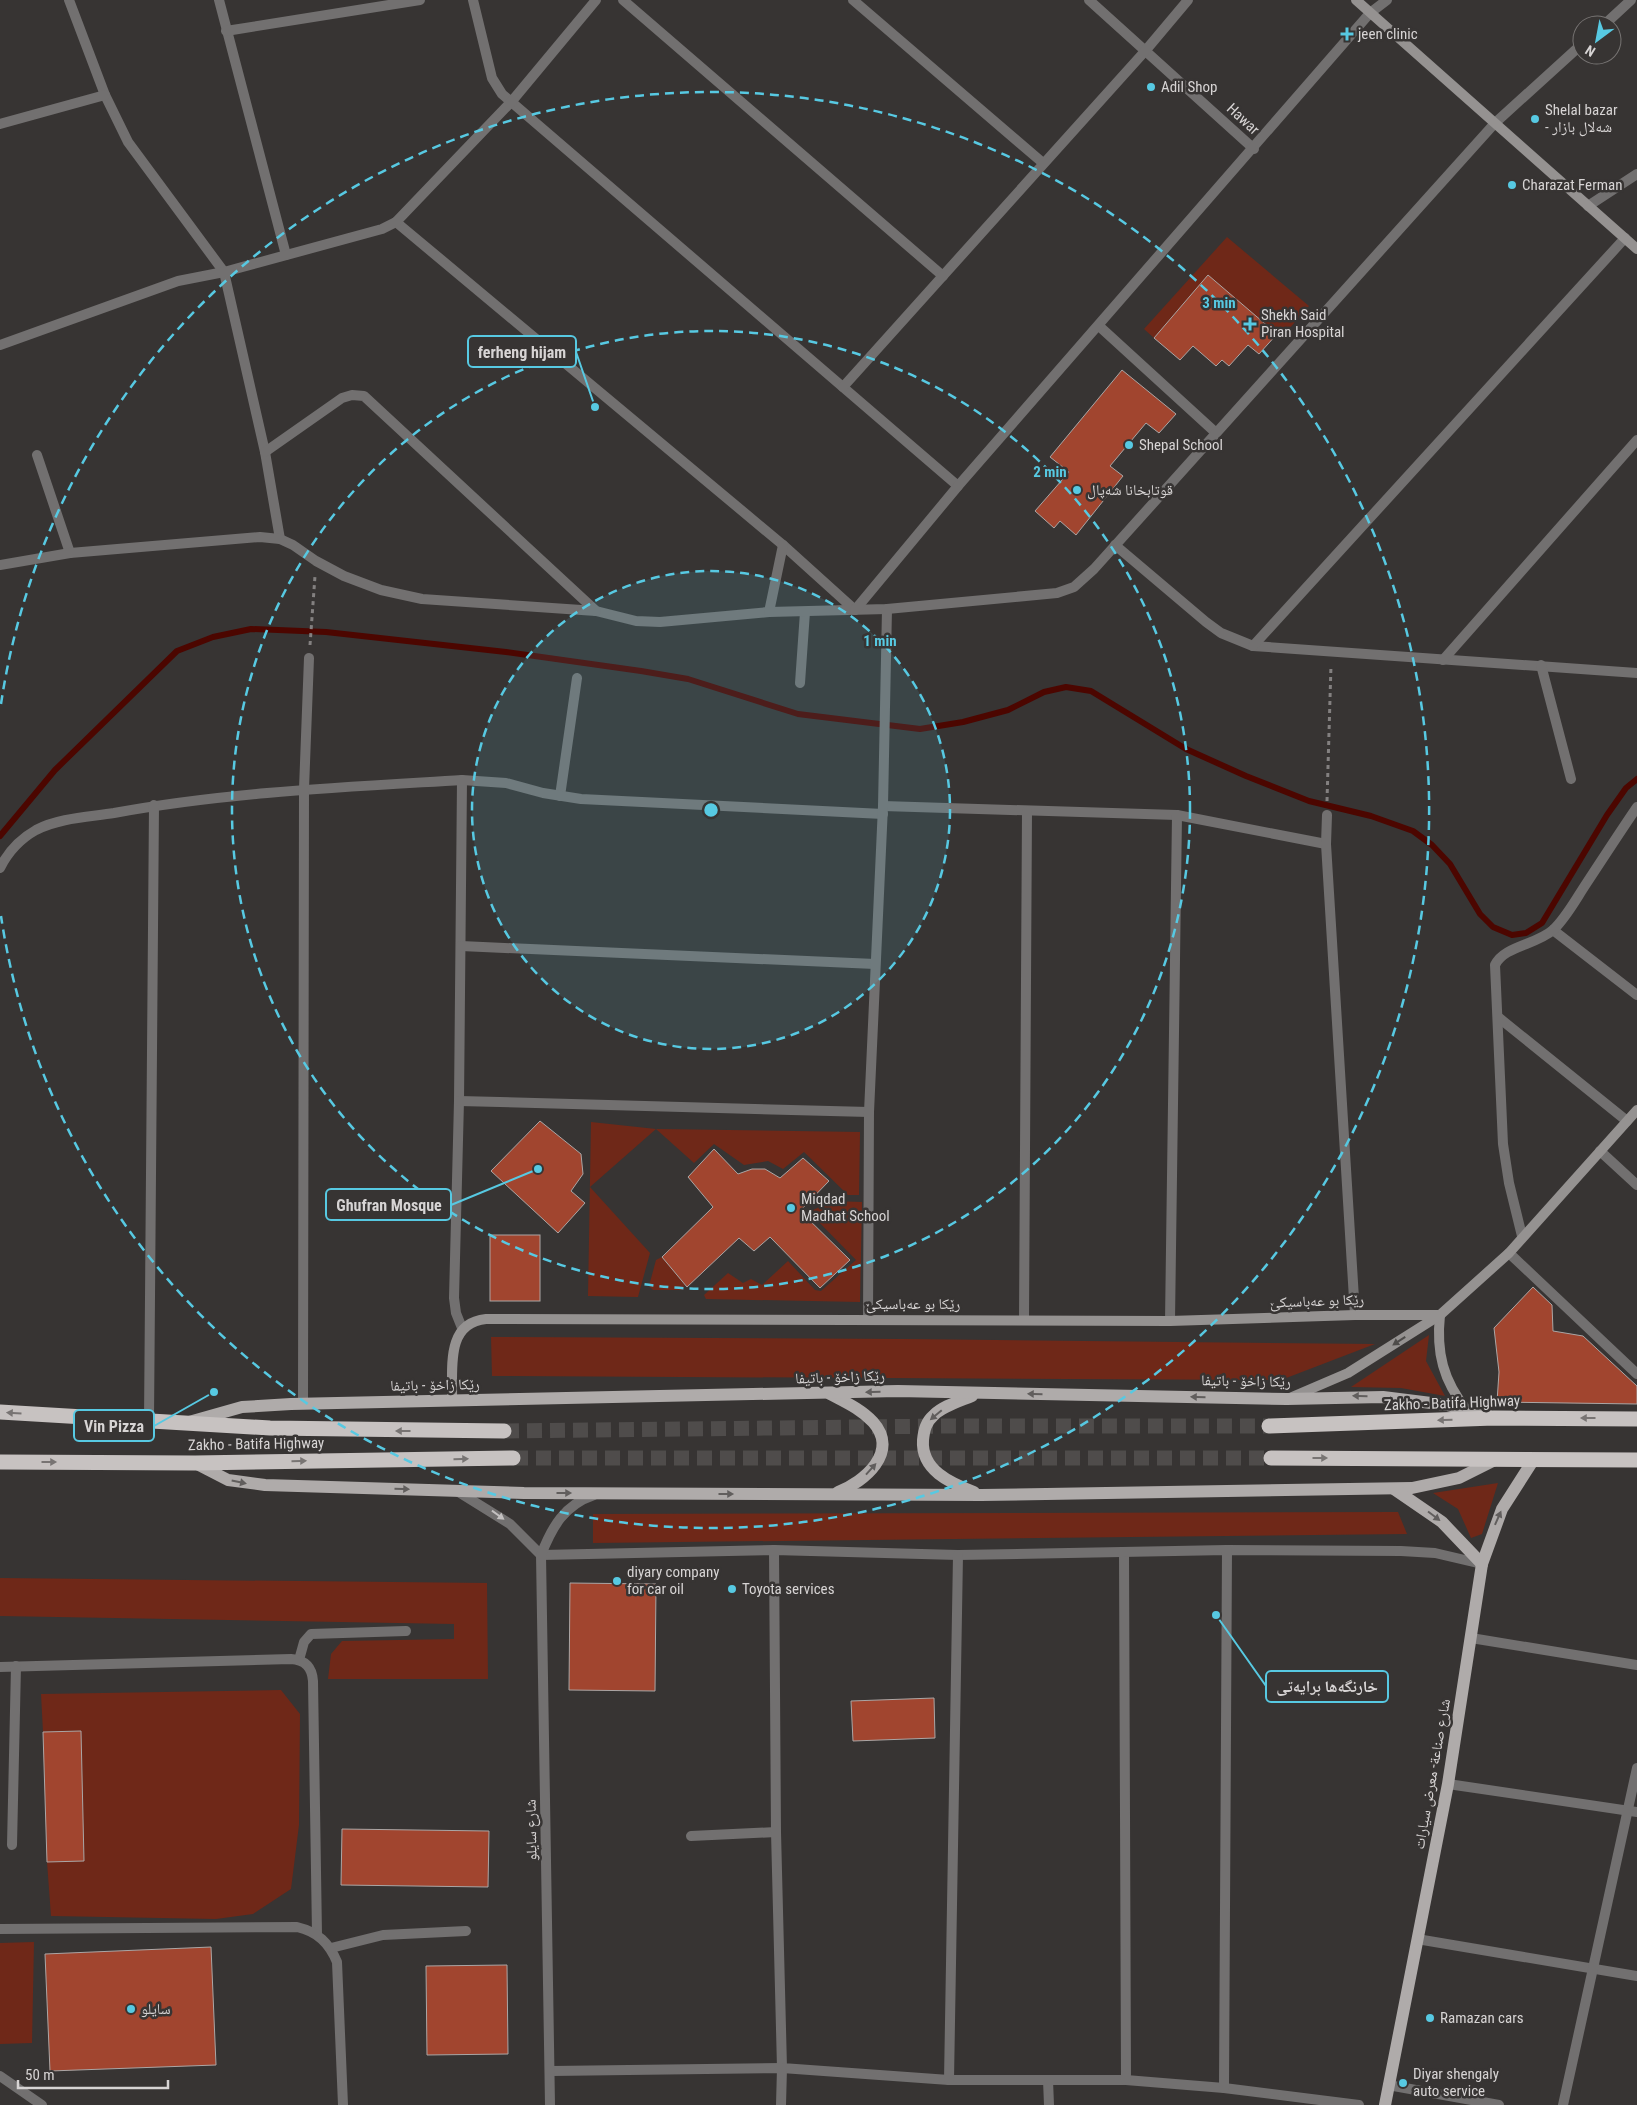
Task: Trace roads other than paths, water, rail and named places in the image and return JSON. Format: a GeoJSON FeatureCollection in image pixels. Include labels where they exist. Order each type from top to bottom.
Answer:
{"type":"FeatureCollection","features":[{"type":"Feature","properties":{"kind":"highway","name":"Zakho - Batifa Highway"},"geometry":{"type":"LineString","coordinates":[[0,1412],[349,1430],[504,1431]]}},
{"type":"Feature","properties":{"kind":"highway","name":"Zakho - Batifa Highway"},"geometry":{"type":"LineString","coordinates":[[1269,1426],[1494,1418],[1637,1419]]}},
{"type":"Feature","properties":{"kind":"highway","name":"Zakho - Batifa Highway"},"geometry":{"type":"LineString","coordinates":[[0,1462],[195,1463],[513,1458]]}},
{"type":"Feature","properties":{"kind":"highway"},"geometry":{"type":"LineString","coordinates":[[1271,1458],[1637,1460]]}},
{"type":"Feature","properties":{"kind":"main road","name":"رێکا زاخۆ - باتیفا"},"geometry":{"type":"LineString","coordinates":[[187,1422],[242,1407],[303,1404],[830,1394],[898,1391],[1287,1399],[1383,1397],[1414,1400],[1467,1410],[1494,1418]]}},
{"type":"Feature","properties":{"kind":"main road"},"geometry":{"type":"LineString","coordinates":[[979,1393],[938,1411],[932,1416],[927,1423],[923,1446],[932,1468],[944,1478],[981,1495]]}},
{"type":"Feature","properties":{"kind":"main road"},"geometry":{"type":"LineString","coordinates":[[830,1394],[854,1407],[873,1422],[879,1433],[882,1445],[880,1457],[874,1468],[855,1485],[831,1494]]}},
{"type":"Feature","properties":{"kind":"main road"},"geometry":{"type":"LineString","coordinates":[[195,1463],[228,1480],[247,1484],[598,1493],[981,1495],[1394,1489],[1438,1484],[1459,1478],[1499,1458]]}},
{"type":"Feature","properties":{"kind":"main road","name":"شارع صناعة- معرض سيارات"},"geometry":{"type":"LineString","coordinates":[[1385,2105],[1448,1784],[1482,1564],[1502,1509],[1534,1459]]}},
{"type":"Feature","properties":{"kind":"main road"},"geometry":{"type":"LineString","coordinates":[[1394,1489],[1442,1522],[1482,1564]]}},
{"type":"Feature","properties":{"kind":"street"},"geometry":{"type":"LineString","coordinates":[[69,0],[105,95],[128,142],[224,272],[265,452],[280,539]]}},
{"type":"Feature","properties":{"kind":"street"},"geometry":{"type":"LineString","coordinates":[[220,0],[226,30],[286,255]]}},
{"type":"Feature","properties":{"kind":"street"},"geometry":{"type":"LineString","coordinates":[[226,30],[420,0]]}},
{"type":"Feature","properties":{"kind":"street"},"geometry":{"type":"LineString","coordinates":[[473,0],[492,78],[502,94],[958,486]]}},
{"type":"Feature","properties":{"kind":"street"},"geometry":{"type":"LineString","coordinates":[[0,345],[178,280],[224,272],[382,229],[396,222],[512,102],[596,0]]}},
{"type":"Feature","properties":{"kind":"street"},"geometry":{"type":"LineString","coordinates":[[623,0],[943,276]]}},
{"type":"Feature","properties":{"kind":"street"},"geometry":{"type":"LineString","coordinates":[[852,0],[1043,163]]}},
{"type":"Feature","properties":{"kind":"street","name":"Hawar"},"geometry":{"type":"LineString","coordinates":[[1089,0],[1254,150]]}},
{"type":"Feature","properties":{"kind":"street"},"geometry":{"type":"LineString","coordinates":[[843,387],[1146,50],[1188,0]]}},
{"type":"Feature","properties":{"kind":"street"},"geometry":{"type":"LineString","coordinates":[[1356,0],[1637,249]]}},
{"type":"Feature","properties":{"kind":"street"},"geometry":{"type":"LineString","coordinates":[[855,610],[958,486],[1254,150],[1370,13],[1387,0]]}},
{"type":"Feature","properties":{"kind":"street"},"geometry":{"type":"LineString","coordinates":[[1615,15],[1631,0]]}},
{"type":"Feature","properties":{"kind":"street"},"geometry":{"type":"LineString","coordinates":[[0,565],[70,553],[260,537],[280,539],[344,576],[380,590],[422,599],[596,611],[636,620],[660,622],[769,612],[887,609],[1057,593],[1074,587],[1084,579],[1494,123],[1572,53]]}},
{"type":"Feature","properties":{"kind":"street"},"geometry":{"type":"LineString","coordinates":[[0,124],[105,95]]}},
{"type":"Feature","properties":{"kind":"street"},"geometry":{"type":"LineString","coordinates":[[1588,206],[1637,174]]}},
{"type":"Feature","properties":{"kind":"street"},"geometry":{"type":"LineString","coordinates":[[396,222],[783,545],[855,610]]}},
{"type":"Feature","properties":{"kind":"street"},"geometry":{"type":"LineString","coordinates":[[1253,646],[1625,238]]}},
{"type":"Feature","properties":{"kind":"street"},"geometry":{"type":"LineString","coordinates":[[1099,326],[1215,432]]}},
{"type":"Feature","properties":{"kind":"street"},"geometry":{"type":"LineString","coordinates":[[265,452],[342,398],[352,395],[364,396],[596,611]]}},
{"type":"Feature","properties":{"kind":"street"},"geometry":{"type":"LineString","coordinates":[[1443,660],[1637,440]]}},
{"type":"Feature","properties":{"kind":"street"},"geometry":{"type":"LineString","coordinates":[[37,456],[70,553]]}},
{"type":"Feature","properties":{"kind":"street"},"geometry":{"type":"LineString","coordinates":[[769,612],[783,545]]}},
{"type":"Feature","properties":{"kind":"street"},"geometry":{"type":"LineString","coordinates":[[1115,545],[1221,633],[1253,646],[1331,653],[1541,665],[1637,673]]}},
{"type":"Feature","properties":{"kind":"street"},"geometry":{"type":"LineString","coordinates":[[868,1319],[869,1112],[883,810],[887,609]]}},
{"type":"Feature","properties":{"kind":"street"},"geometry":{"type":"LineString","coordinates":[[800,682],[805,612]]}},
{"type":"Feature","properties":{"kind":"street"},"geometry":{"type":"LineString","coordinates":[[303,1404],[304,789],[309,658]]}},
{"type":"Feature","properties":{"kind":"street"},"geometry":{"type":"LineString","coordinates":[[1541,665],[1571,779]]}},
{"type":"Feature","properties":{"kind":"street"},"geometry":{"type":"LineString","coordinates":[[560,796],[577,678]]}},
{"type":"Feature","properties":{"kind":"street"},"geometry":{"type":"LineString","coordinates":[[452,1400],[454,1344],[462,1328],[456,1313],[454,1298],[459,1101],[462,780]]}},
{"type":"Feature","properties":{"kind":"street"},"geometry":{"type":"LineString","coordinates":[[0,868],[13,847],[37,830],[51,824],[154,806],[304,789],[462,780],[506,783],[560,796],[883,810],[1177,814],[1326,844]]}},
{"type":"Feature","properties":{"kind":"street"},"geometry":{"type":"LineString","coordinates":[[149,1420],[154,806]]}},
{"type":"Feature","properties":{"kind":"street"},"geometry":{"type":"LineString","coordinates":[[1522,1236],[1509,1183],[1503,1144],[1498,1017],[1494,973],[1498,958],[1504,953],[1539,940],[1553,930],[1570,908],[1637,807]]}},
{"type":"Feature","properties":{"kind":"street"},"geometry":{"type":"LineString","coordinates":[[1024,1320],[1027,811]]}},
{"type":"Feature","properties":{"kind":"street"},"geometry":{"type":"LineString","coordinates":[[1170,1321],[1177,814]]}},
{"type":"Feature","properties":{"kind":"street"},"geometry":{"type":"LineString","coordinates":[[1327,815],[1326,844],[1355,1315]]}},
{"type":"Feature","properties":{"kind":"street"},"geometry":{"type":"LineString","coordinates":[[1553,930],[1637,995]]}},
{"type":"Feature","properties":{"kind":"street"},"geometry":{"type":"LineString","coordinates":[[461,946],[876,964]]}},
{"type":"Feature","properties":{"kind":"street"},"geometry":{"type":"LineString","coordinates":[[1498,1017],[1627,1121]]}},
{"type":"Feature","properties":{"kind":"street"},"geometry":{"type":"LineString","coordinates":[[459,1101],[869,1112]]}},
{"type":"Feature","properties":{"kind":"street"},"geometry":{"type":"LineString","coordinates":[[1287,1399],[1348,1373],[1440,1315],[1509,1253],[1522,1236],[1637,1110]]}},
{"type":"Feature","properties":{"kind":"street"},"geometry":{"type":"LineString","coordinates":[[1600,1151],[1637,1185]]}},
{"type":"Feature","properties":{"kind":"street"},"geometry":{"type":"LineString","coordinates":[[1509,1253],[1637,1374]]}},
{"type":"Feature","properties":{"kind":"street","name":"رێكا بو عه‌باسيكێ"},"geometry":{"type":"LineString","coordinates":[[462,1328],[478,1320],[486,1319],[1170,1321],[1355,1315],[1440,1315]]}},
{"type":"Feature","properties":{"kind":"street"},"geometry":{"type":"LineString","coordinates":[[1440,1315],[1438,1345],[1441,1363],[1455,1396],[1467,1410]]}},
{"type":"Feature","properties":{"kind":"street"},"geometry":{"type":"LineString","coordinates":[[456,1490],[510,1524],[541,1555],[774,1550],[958,1554],[1227,1550],[1419,1552],[1482,1564]]}},
{"type":"Feature","properties":{"kind":"street","name":"شارع سايلو"},"geometry":{"type":"LineString","coordinates":[[550,2105],[541,1555],[554,1526],[562,1515],[578,1502],[598,1493]]}},
{"type":"Feature","properties":{"kind":"street"},"geometry":{"type":"LineString","coordinates":[[774,1550],[776,1832],[782,2068],[781,2105]]}},
{"type":"Feature","properties":{"kind":"street"},"geometry":{"type":"LineString","coordinates":[[1224,2088],[1227,1550]]}},
{"type":"Feature","properties":{"kind":"street"},"geometry":{"type":"LineString","coordinates":[[1124,1552],[1126,2080]]}},
{"type":"Feature","properties":{"kind":"street"},"geometry":{"type":"LineString","coordinates":[[950,2080],[958,1554]]}},
{"type":"Feature","properties":{"kind":"street"},"geometry":{"type":"LineString","coordinates":[[299,1660],[304,1642],[311,1634],[406,1631]]}},
{"type":"Feature","properties":{"kind":"street"},"geometry":{"type":"LineString","coordinates":[[1471,1638],[1637,1665]]}},
{"type":"Feature","properties":{"kind":"street"},"geometry":{"type":"LineString","coordinates":[[0,1667],[299,1660],[310,1668],[313,1681],[317,1934]]}},
{"type":"Feature","properties":{"kind":"street"},"geometry":{"type":"LineString","coordinates":[[12,1845],[16,1666]]}},
{"type":"Feature","properties":{"kind":"street"},"geometry":{"type":"LineString","coordinates":[[1563,2105],[1592,1968],[1633,1811],[1637,1768]]}},
{"type":"Feature","properties":{"kind":"street"},"geometry":{"type":"LineString","coordinates":[[1448,1784],[1633,1811]]}},
{"type":"Feature","properties":{"kind":"street"},"geometry":{"type":"LineString","coordinates":[[691,1836],[776,1832]]}},
{"type":"Feature","properties":{"kind":"street"},"geometry":{"type":"LineString","coordinates":[[0,1929],[297,1927],[317,1934],[331,1948],[337,1962],[343,2105]]}},
{"type":"Feature","properties":{"kind":"street"},"geometry":{"type":"LineString","coordinates":[[331,1948],[383,1935],[466,1931]]}},
{"type":"Feature","properties":{"kind":"street"},"geometry":{"type":"LineString","coordinates":[[1418,1939],[1637,1976]]}},
{"type":"Feature","properties":{"kind":"street"},"geometry":{"type":"LineString","coordinates":[[550,2071],[782,2068],[950,2080],[1126,2080],[1224,2088],[1359,2105]]}},
{"type":"Feature","properties":{"kind":"street"},"geometry":{"type":"LineString","coordinates":[[0,2076],[42,2105]]}},
{"type":"Feature","properties":{"kind":"street"},"geometry":{"type":"LineString","coordinates":[[1048,2080],[1049,2105]]}},
{"type":"Feature","properties":{"kind":"street"},"geometry":{"type":"LineString","coordinates":[[1388,2086],[1499,2105]]}},
{"type":"Feature","properties":{"kind":"waterway"},"geometry":{"type":"LineString","coordinates":[[0,836],[55,770],[177,651],[213,637],[251,629],[326,632],[506,652],[641,671],[688,679],[798,714],[920,729],[963,722],[1008,710],[1044,692],[1066,687],[1091,691],[1186,749],[1246,776],[1309,801],[1371,816],[1413,831],[1432,845],[1450,864],[1480,914],[1493,927],[1512,935],[1526,933],[1542,923],[1607,815],[1626,788],[1637,779]]}},
{"type":"Feature","properties":{"kind":"tunnel"},"geometry":{"type":"LineString","coordinates":[[504,1431],[949,1426],[1269,1426]]}},
{"type":"Feature","properties":{"kind":"tunnel"},"geometry":{"type":"LineString","coordinates":[[513,1458],[1271,1458]]}},
{"type":"Feature","properties":{"kind":"place","name":"jeen clinic"},"geometry":{"type":"Point","coordinates":[1347,34]}},
{"type":"Feature","properties":{"kind":"place","name":"Adil Shop"},"geometry":{"type":"Point","coordinates":[1151,87]}},
{"type":"Feature","properties":{"kind":"place","name":"Shelal bazar - شەلال بازار"},"geometry":{"type":"Point","coordinates":[1535,119]}},
{"type":"Feature","properties":{"kind":"place","name":"Charazat Ferman"},"geometry":{"type":"Point","coordinates":[1512,185]}},
{"type":"Feature","properties":{"kind":"place","name":"Shekh Said Piran Hospital"},"geometry":{"type":"Point","coordinates":[1250,324]}},
{"type":"Feature","properties":{"kind":"place","name":"ferheng hijam"},"geometry":{"type":"Point","coordinates":[595,407]}},
{"type":"Feature","properties":{"kind":"place","name":"Shepal School"},"geometry":{"type":"Point","coordinates":[1129,445]}},
{"type":"Feature","properties":{"kind":"place","name":"قوتابخانا شەپال"},"geometry":{"type":"Point","coordinates":[1077,490]}},
{"type":"Feature","properties":{"kind":"place","name":"Ghufran Mosque"},"geometry":{"type":"Point","coordinates":[538,1169]}},
{"type":"Feature","properties":{"kind":"place","name":"Miqdad Madhat School"},"geometry":{"type":"Point","coordinates":[791,1208]}},
{"type":"Feature","properties":{"kind":"place","name":"Vin Pizza"},"geometry":{"type":"Point","coordinates":[214,1392]}},
{"type":"Feature","properties":{"kind":"place","name":"diyary company for car oil"},"geometry":{"type":"Point","coordinates":[617,1581]}},
{"type":"Feature","properties":{"kind":"place","name":"Toyota services"},"geometry":{"type":"Point","coordinates":[732,1589]}},
{"type":"Feature","properties":{"kind":"place","name":"خارنگه‌ها برايه‌تى"},"geometry":{"type":"Point","coordinates":[1216,1615]}},
{"type":"Feature","properties":{"kind":"place","name":"سايلو"},"geometry":{"type":"Point","coordinates":[131,2009]}},
{"type":"Feature","properties":{"kind":"place","name":"Ramazan cars"},"geometry":{"type":"Point","coordinates":[1430,2018]}},
{"type":"Feature","properties":{"kind":"place","name":"Diyar shengaly auto service"},"geometry":{"type":"Point","coordinates":[1403,2083]}}]}
